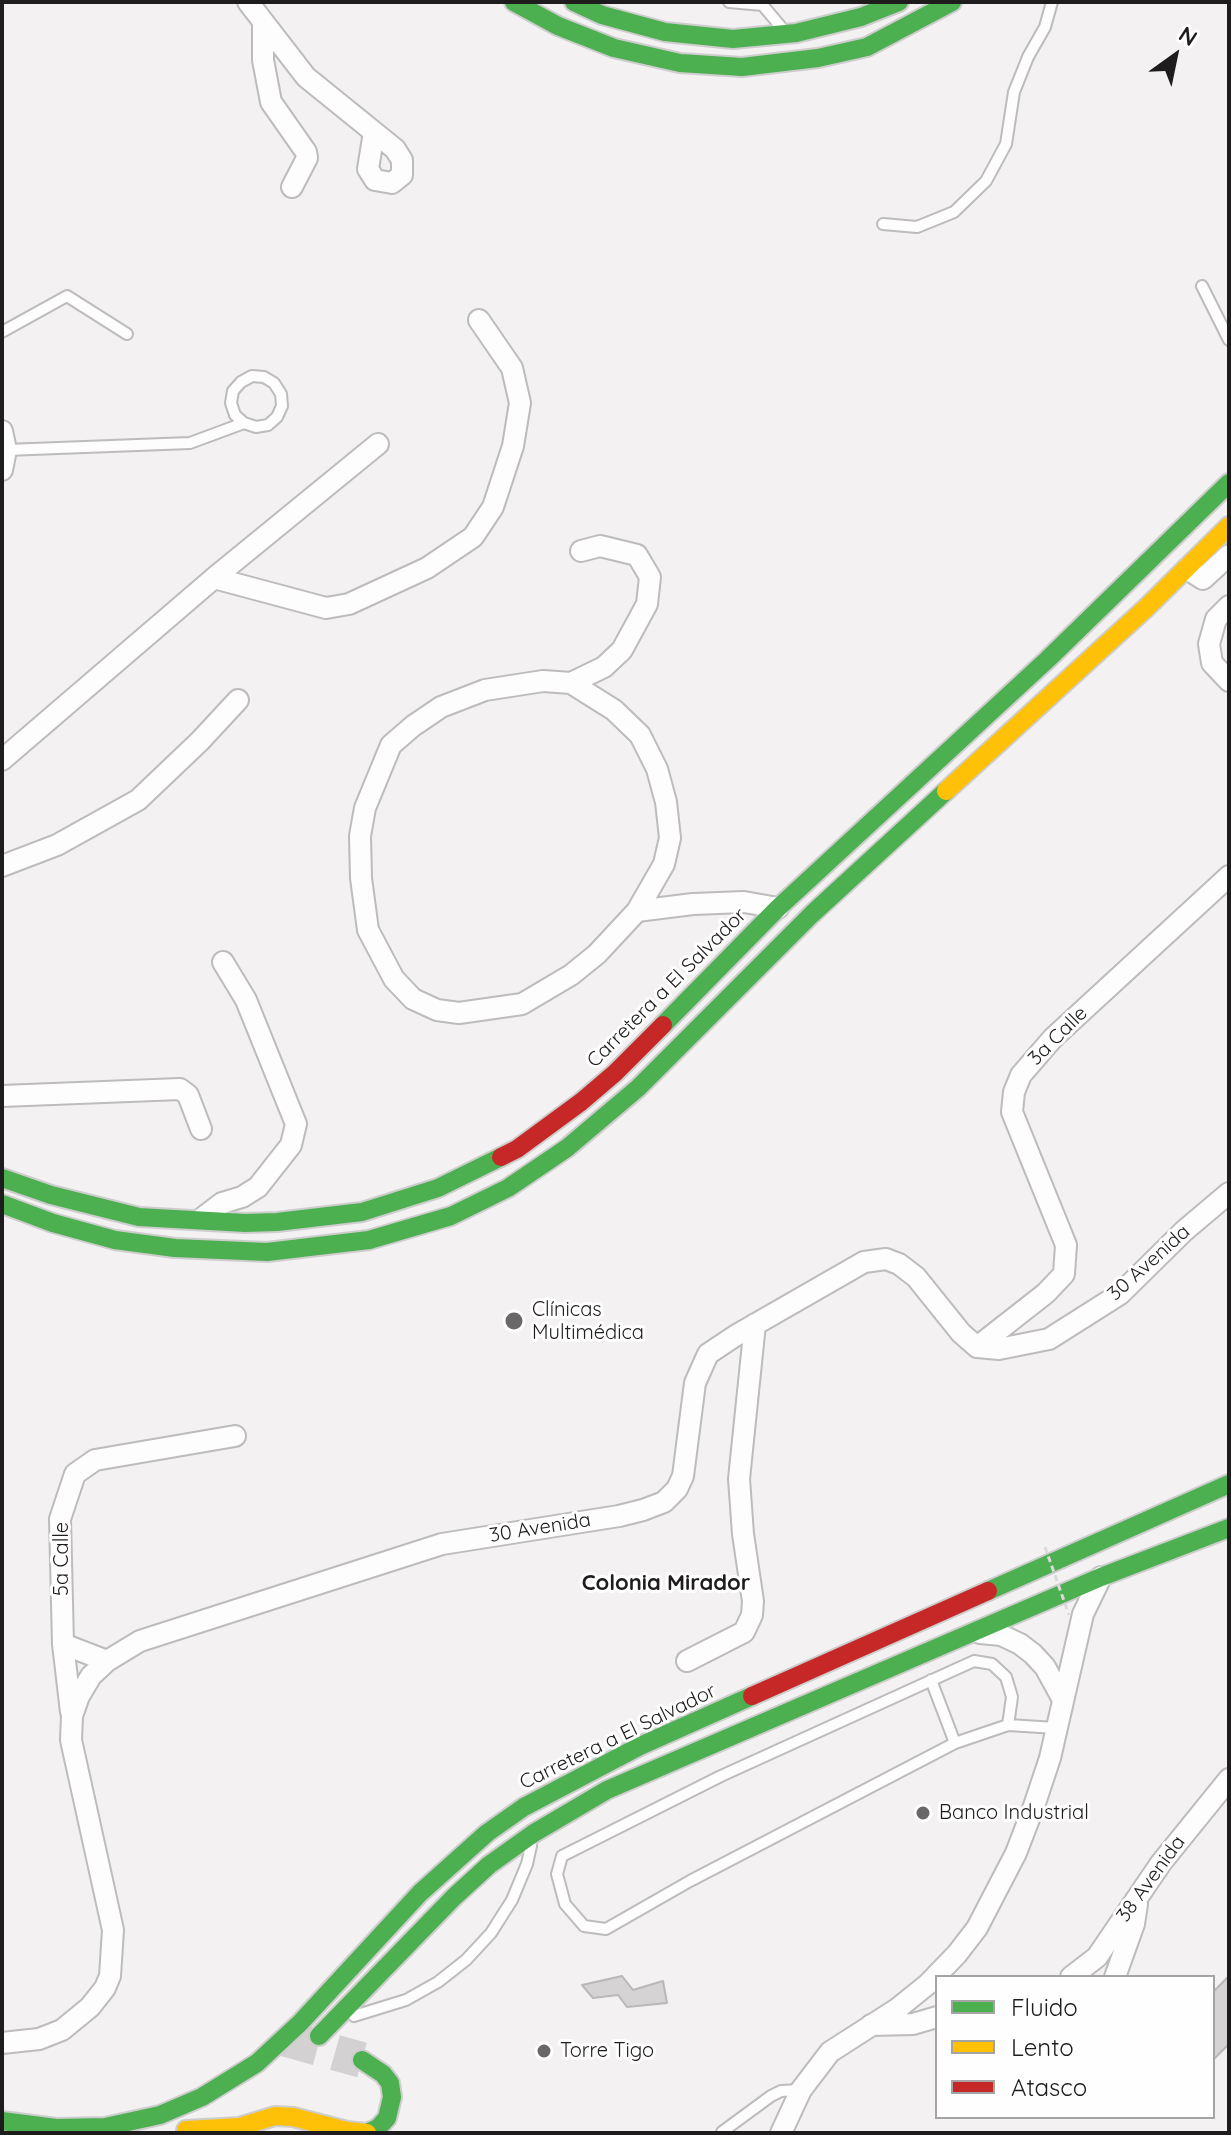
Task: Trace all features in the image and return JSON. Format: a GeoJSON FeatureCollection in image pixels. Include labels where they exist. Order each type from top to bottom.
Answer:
{"type":"FeatureCollection","features":[{"type":"Feature","properties":{"kind":"highway"},"geometry":{"type":"LineString","coordinates":[[514,2],[558,26],[623,50],[680,63],[742,67],[818,58],[867,47],[952,2]]}},
{"type":"Feature","properties":{"kind":"highway"},"geometry":{"type":"LineString","coordinates":[[574,2],[665,32],[733,39],[791,34],[861,17],[899,2]]}},
{"type":"Feature","properties":{"kind":"highway"},"geometry":{"type":"LineString","coordinates":[[791,34],[854,2]]}},
{"type":"Feature","properties":{"kind":"highway","name":"Carretera a El Salvador"},"geometry":{"type":"LineString","coordinates":[[2,1178],[51,1195],[139,1217],[245,1223],[362,1212],[438,1188],[517,1149],[615,1073],[778,908],[1078,630],[1229,483]]}},
{"type":"Feature","properties":{"kind":"highway"},"geometry":{"type":"LineString","coordinates":[[2,1204],[53,1223],[115,1240],[175,1248],[267,1252],[369,1240],[451,1216],[508,1188],[567,1148],[638,1088],[791,934],[1187,569],[1229,526]]}},
{"type":"Feature","properties":{"kind":"highway","name":"Carretera a El Salvador"},"geometry":{"type":"LineString","coordinates":[[2,2121],[56,2128],[105,2127],[160,2115],[202,2097],[257,2063],[300,2023],[420,1893],[487,1833],[524,1807],[640,1746],[1229,1484]]}},
{"type":"Feature","properties":{"kind":"highway"},"geometry":{"type":"LineString","coordinates":[[303,2052],[489,1865],[534,1833],[607,1790],[1101,1577],[1229,1528]]}},
{"type":"Feature","properties":{"kind":"highway"},"geometry":{"type":"LineString","coordinates":[[224,2062],[243,2055]]}},
{"type":"Feature","properties":{"kind":"highway"},"geometry":{"type":"LineString","coordinates":[[182,2131],[239,2127],[275,2116],[309,2119],[347,2131],[367,2133],[378,2128],[387,2118],[392,2097],[390,2083],[383,2074],[362,2060]]}},
{"type":"Feature","properties":{"kind":"highway"},"geometry":{"type":"LineString","coordinates":[[182,2131],[224,2112]]}},
{"type":"Feature","properties":{"kind":"street"},"geometry":{"type":"LineString","coordinates":[[248,2],[306,77],[374,132]]}},
{"type":"Feature","properties":{"kind":"street"},"geometry":{"type":"LineString","coordinates":[[263,25],[263,60],[271,102],[306,152],[307,158],[292,187]]}},
{"type":"Feature","properties":{"kind":"street"},"geometry":{"type":"LineString","coordinates":[[214,578],[326,608],[349,604],[427,568],[473,537],[493,507],[513,446],[520,403],[512,368],[479,320]]}},
{"type":"Feature","properties":{"kind":"street"},"geometry":{"type":"LineString","coordinates":[[2,760],[214,578],[378,444]]}},
{"type":"Feature","properties":{"kind":"street"},"geometry":{"type":"LineString","coordinates":[[571,683],[604,667],[622,650],[647,604],[650,577],[637,555],[600,546],[581,551]]}},
{"type":"Feature","properties":{"kind":"street"},"geometry":{"type":"LineString","coordinates":[[1187,569],[1203,579],[1229,555]]}},
{"type":"Feature","properties":{"kind":"street"},"geometry":{"type":"LineString","coordinates":[[1225,619],[1209,644],[1212,663],[1229,681]]}},
{"type":"Feature","properties":{"kind":"street"},"geometry":{"type":"LineString","coordinates":[[543,681],[571,683],[614,710],[640,735],[657,769],[666,802],[670,838],[664,864],[637,911],[597,954],[571,975],[522,1004],[459,1013],[437,1010],[413,999],[394,979],[368,930],[361,878],[360,836],[376,776],[391,745],[441,707],[485,690],[543,681]]}},
{"type":"Feature","properties":{"kind":"street"},"geometry":{"type":"LineString","coordinates":[[2,866],[57,845],[138,800],[238,700]]}},
{"type":"Feature","properties":{"kind":"street","name":"3a Calle"},"geometry":{"type":"LineString","coordinates":[[977,1347],[1046,1293],[1064,1274],[1066,1245],[1012,1112],[1014,1092],[1021,1075],[1046,1045],[1229,876]]}},
{"type":"Feature","properties":{"kind":"street"},"geometry":{"type":"LineString","coordinates":[[637,911],[744,902],[778,908]]}},
{"type":"Feature","properties":{"kind":"street"},"geometry":{"type":"LineString","coordinates":[[198,1221],[222,1203],[242,1197],[258,1187],[291,1145],[296,1124],[246,1000],[223,962]]}},
{"type":"Feature","properties":{"kind":"street"},"geometry":{"type":"LineString","coordinates":[[2,1096],[180,1089],[188,1095],[201,1129]]}},
{"type":"Feature","properties":{"kind":"street","name":"30 Avenida"},"geometry":{"type":"LineString","coordinates":[[2,2043],[39,2039],[62,2030],[90,2007],[110,1976],[113,1930],[71,1740],[72,1716],[91,1676],[107,1661],[140,1641],[442,1544],[619,1516],[664,1502],[677,1489],[683,1476],[695,1383],[708,1354],[864,1262],[886,1259],[899,1264],[916,1277],[961,1333],[977,1347],[999,1349],[1049,1339],[1120,1294],[1184,1231],[1229,1193]]}},
{"type":"Feature","properties":{"kind":"street"},"geometry":{"type":"LineString","coordinates":[[242,1197],[245,1223]]}},
{"type":"Feature","properties":{"kind":"street"},"geometry":{"type":"LineString","coordinates":[[687,1661],[744,1632],[752,1615],[739,1479],[755,1324]]}},
{"type":"Feature","properties":{"kind":"street","name":"5a Calle"},"geometry":{"type":"LineString","coordinates":[[72,1716],[63,1644],[60,1519],[75,1474],[95,1460],[235,1436]]}},
{"type":"Feature","properties":{"kind":"street"},"geometry":{"type":"LineString","coordinates":[[937,1975],[977,1928],[1016,1853],[1050,1758],[1083,1614],[1101,1577]]}},
{"type":"Feature","properties":{"kind":"street"},"geometry":{"type":"LineString","coordinates":[[972,1632],[1001,1635],[1020,1644],[1045,1667],[1062,1698]]}},
{"type":"Feature","properties":{"kind":"street"},"geometry":{"type":"LineString","coordinates":[[63,1644],[107,1661]]}},
{"type":"Feature","properties":{"kind":"street","name":"38 Avenida"},"geometry":{"type":"LineString","coordinates":[[1074,1975],[1097,1957],[1161,1863],[1229,1779]]}},
{"type":"Feature","properties":{"kind":"street"},"geometry":{"type":"LineString","coordinates":[[1116,1975],[1134,1924],[1138,1896]]}},
{"type":"Feature","properties":{"kind":"street"},"geometry":{"type":"LineString","coordinates":[[781,2133],[801,2090],[830,2052],[935,1977]]}},
{"type":"Feature","properties":{"kind":"street"},"geometry":{"type":"LineString","coordinates":[[871,2025],[913,2024],[935,2018]]}},
{"type":"Feature","properties":{"kind":"lane"},"geometry":{"type":"LineString","coordinates":[[729,2],[761,3],[791,34]]}},
{"type":"Feature","properties":{"kind":"lane"},"geometry":{"type":"LineString","coordinates":[[883,224],[917,227],[954,212],[986,181],[1006,144],[1014,92],[1028,57],[1045,27],[1052,2]]}},
{"type":"Feature","properties":{"kind":"lane"},"geometry":{"type":"LineString","coordinates":[[1202,286],[1229,340]]}},
{"type":"Feature","properties":{"kind":"lane"},"geometry":{"type":"LineString","coordinates":[[2,332],[67,296],[127,334]]}},
{"type":"Feature","properties":{"kind":"lane"},"geometry":{"type":"LineString","coordinates":[[3,450],[190,443],[244,423],[256,427],[268,425],[277,417],[282,406],[281,394],[274,383],[264,377],[252,376],[233,391],[231,403],[235,415],[244,423]]}},
{"type":"Feature","properties":{"kind":"lane"},"geometry":{"type":"LineString","coordinates":[[1008,1725],[1012,1697],[1006,1677],[992,1664],[974,1661],[721,1776],[562,1856],[557,1874],[565,1904],[584,1926],[606,1929],[690,1881],[955,1743],[1008,1725],[1056,1728]]}},
{"type":"Feature","properties":{"kind":"lane"},"geometry":{"type":"LineString","coordinates":[[931,1680],[955,1743]]}},
{"type":"Feature","properties":{"kind":"lane"},"geometry":{"type":"LineString","coordinates":[[336,2020],[372,2013],[406,2000],[438,1982],[466,1960],[491,1933],[512,1900],[527,1864],[534,1833]]}},
{"type":"Feature","properties":{"kind":"lane"},"geometry":{"type":"LineString","coordinates":[[722,2132],[771,2096],[781,2091],[801,2090]]}},
{"type":"Feature","properties":{"kind":"path"},"geometry":{"type":"LineString","coordinates":[[1045,1547],[1069,1615]]}},
{"type":"Feature","properties":{"kind":"building"},"geometry":{"type":"Polygon","coordinates":[[[622,1976],[633,1990],[663,1981],[667,2003],[627,2007],[618,1995],[593,1998],[582,1985],[622,1976]]]}},
{"type":"Feature","properties":{"kind":"building"},"geometry":{"type":"Polygon","coordinates":[[[1229,1976],[1229,2044],[1215,2058],[1215,1990],[1229,1976]]]}},
{"type":"Feature","properties":{"kind":"tunnel"},"geometry":{"type":"LineString","coordinates":[[283,2038],[362,2060]]}},
{"type":"Feature","properties":{"kind":"traffic: fast"},"geometry":{"type":"LineString","coordinates":[[514,2],[558,26],[614,48],[680,63],[742,67],[818,58],[867,47],[952,2]]}},
{"type":"Feature","properties":{"kind":"traffic: fast"},"geometry":{"type":"LineString","coordinates":[[574,2],[602,15],[665,32],[733,39],[796,33],[861,17],[899,2]]}},
{"type":"Feature","properties":{"kind":"traffic: fast"},"geometry":{"type":"LineString","coordinates":[[663,1025],[778,908],[1048,659],[1229,483]]}},
{"type":"Feature","properties":{"kind":"traffic: fast"},"geometry":{"type":"LineString","coordinates":[[2,1204],[53,1223],[115,1240],[175,1248],[267,1252],[369,1240],[451,1216],[508,1188],[567,1148],[638,1088],[812,914],[946,791]]}},
{"type":"Feature","properties":{"kind":"traffic: fast"},"geometry":{"type":"LineString","coordinates":[[2,1178],[51,1195],[139,1217],[277,1222],[362,1212],[438,1188],[501,1157]]}},
{"type":"Feature","properties":{"kind":"traffic: fast"},"geometry":{"type":"LineString","coordinates":[[988,1591],[1229,1484]]}},
{"type":"Feature","properties":{"kind":"traffic: fast"},"geometry":{"type":"LineString","coordinates":[[319,2036],[489,1865],[534,1833],[607,1790],[1101,1577],[1229,1528]]}},
{"type":"Feature","properties":{"kind":"traffic: fast"},"geometry":{"type":"LineString","coordinates":[[2,2121],[56,2128],[105,2127],[160,2115],[202,2097],[257,2063],[300,2023],[420,1893],[487,1833],[524,1807],[640,1746],[752,1696]]}},
{"type":"Feature","properties":{"kind":"traffic: fast"},"geometry":{"type":"LineString","coordinates":[[362,2060],[383,2074],[390,2083],[392,2097],[387,2118],[378,2128],[367,2133]]}},
{"type":"Feature","properties":{"kind":"traffic: slow"},"geometry":{"type":"LineString","coordinates":[[946,791],[1146,608],[1229,526]]}},
{"type":"Feature","properties":{"kind":"traffic: slow"},"geometry":{"type":"LineString","coordinates":[[186,2130],[239,2127],[275,2116],[367,2133]]}},
{"type":"Feature","properties":{"kind":"traffic: jam"},"geometry":{"type":"LineString","coordinates":[[501,1157],[517,1149],[581,1102],[663,1025]]}},
{"type":"Feature","properties":{"kind":"traffic: jam"},"geometry":{"type":"LineString","coordinates":[[752,1696],[988,1591]]}},
{"type":"Feature","properties":{"kind":"place","name":"Clínicas Multimédica"},"geometry":{"type":"Point","coordinates":[514,1321]}},
{"type":"Feature","properties":{"kind":"place","name":"Banco Industrial"},"geometry":{"type":"Point","coordinates":[923,1813]}},
{"type":"Feature","properties":{"kind":"place","name":"Torre Tigo"},"geometry":{"type":"Point","coordinates":[544,2051]}},
{"type":"Feature","properties":{"kind":"district","name":"Colonia Mirador"},"geometry":{"type":"Point","coordinates":[666,1583]}}]}
